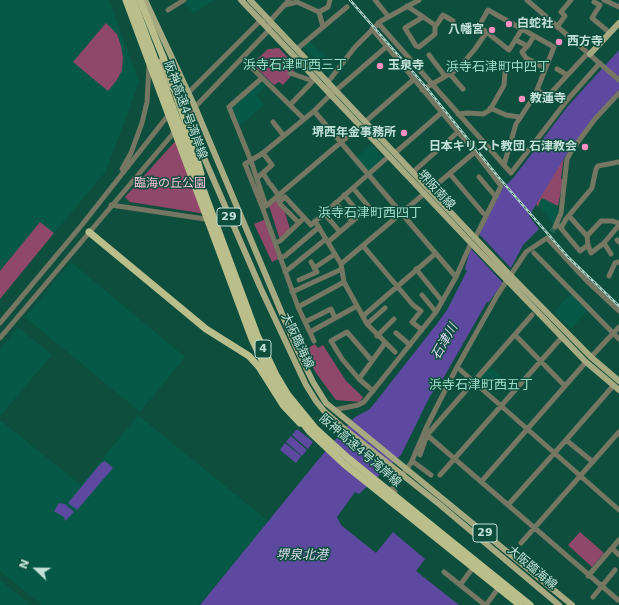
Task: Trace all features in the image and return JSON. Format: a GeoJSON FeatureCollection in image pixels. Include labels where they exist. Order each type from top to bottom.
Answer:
{"type":"FeatureCollection","features":[{"type":"Feature","properties":{"kind":"highway","name":"阪神高速4号湾岸線"},"geometry":{"type":"LineString","coordinates":[[127,0],[252,339],[284,399],[296,416],[325,447],[520,605]]}},
{"type":"Feature","properties":{"kind":"highway","name":"阪神高速4号湾岸線"},"geometry":{"type":"LineString","coordinates":[[133,0],[257,336],[276,375],[288,395],[315,428],[348,458],[530,605]]}},
{"type":"Feature","properties":{"kind":"highway"},"geometry":{"type":"LineString","coordinates":[[140,0],[164,57],[190,134],[210,206],[234,274]]}},
{"type":"Feature","properties":{"kind":"highway"},"geometry":{"type":"LineString","coordinates":[[88,232],[206,329],[249,356],[259,367],[291,414],[325,447]]}},
{"type":"Feature","properties":{"kind":"main road","name":"大阪臨海線"},"geometry":{"type":"LineString","coordinates":[[127,0],[148,39],[178,103],[187,117],[232,223],[306,385],[324,411],[559,605]]}},
{"type":"Feature","properties":{"kind":"main road","name":"大阪臨海線"},"geometry":{"type":"LineString","coordinates":[[145,0],[188,92],[296,347],[313,382],[326,403],[408,468],[572,605]]}},
{"type":"Feature","properties":{"kind":"main road","name":"堺阪南線"},"geometry":{"type":"LineString","coordinates":[[241,0],[314,80],[362,124],[428,192],[476,238],[562,337],[588,359],[619,381]]}},
{"type":"Feature","properties":{"kind":"main road","name":"堺阪南線"},"geometry":{"type":"LineString","coordinates":[[250,0],[328,82],[362,124]]}},
{"type":"Feature","properties":{"kind":"main road"},"geometry":{"type":"LineString","coordinates":[[589,54],[619,23]]}},
{"type":"Feature","properties":{"kind":"main road","name":"堺阪南線"},"geometry":{"type":"LineString","coordinates":[[392,155],[413,172],[472,244],[509,277],[613,386],[619,390]]}},
{"type":"Feature","properties":{"kind":"street"},"geometry":{"type":"LineString","coordinates":[[168,10],[184,0]]}},
{"type":"Feature","properties":{"kind":"street"},"geometry":{"type":"LineString","coordinates":[[319,12],[328,6],[330,0]]}},
{"type":"Feature","properties":{"kind":"street"},"geometry":{"type":"LineString","coordinates":[[375,0],[388,16]]}},
{"type":"Feature","properties":{"kind":"street"},"geometry":{"type":"LineString","coordinates":[[330,95],[328,82],[355,47],[378,23],[388,16],[419,0]]}},
{"type":"Feature","properties":{"kind":"street"},"geometry":{"type":"LineString","coordinates":[[528,0],[619,80]]}},
{"type":"Feature","properties":{"kind":"street"},"geometry":{"type":"LineString","coordinates":[[557,27],[565,16],[561,12],[571,0]]}},
{"type":"Feature","properties":{"kind":"street"},"geometry":{"type":"LineString","coordinates":[[604,0],[619,7]]}},
{"type":"Feature","properties":{"kind":"street"},"geometry":{"type":"LineString","coordinates":[[593,1],[600,5],[592,18],[610,33]]}},
{"type":"Feature","properties":{"kind":"street"},"geometry":{"type":"LineString","coordinates":[[0,338],[194,107],[269,30],[270,21],[287,2],[297,2],[319,12]]}},
{"type":"Feature","properties":{"kind":"street"},"geometry":{"type":"LineString","coordinates":[[407,6],[435,25]]}},
{"type":"Feature","properties":{"kind":"street"},"geometry":{"type":"LineString","coordinates":[[297,49],[347,7]]}},
{"type":"Feature","properties":{"kind":"street"},"geometry":{"type":"LineString","coordinates":[[504,165],[519,117],[537,90],[554,47],[488,10],[479,26],[509,50],[522,30]]}},
{"type":"Feature","properties":{"kind":"street"},"geometry":{"type":"LineString","coordinates":[[319,12],[323,27]]}},
{"type":"Feature","properties":{"kind":"street"},"geometry":{"type":"LineString","coordinates":[[423,17],[405,28],[416,46],[419,47],[435,34],[435,25],[443,15],[453,21]]}},
{"type":"Feature","properties":{"kind":"street"},"geometry":{"type":"LineString","coordinates":[[0,323],[81,226],[178,103],[260,21],[270,21]]}},
{"type":"Feature","properties":{"kind":"street"},"geometry":{"type":"LineString","coordinates":[[378,23],[511,174],[568,99],[601,64]]}},
{"type":"Feature","properties":{"kind":"street"},"geometry":{"type":"LineString","coordinates":[[372,29],[475,152],[501,186],[476,238]]}},
{"type":"Feature","properties":{"kind":"street"},"geometry":{"type":"LineString","coordinates":[[422,90],[431,83],[458,69],[486,33]]}},
{"type":"Feature","properties":{"kind":"street"},"geometry":{"type":"LineString","coordinates":[[534,36],[522,52],[526,58],[545,68]]}},
{"type":"Feature","properties":{"kind":"street"},"geometry":{"type":"LineString","coordinates":[[106,194],[127,161],[142,123],[148,90],[148,39]]}},
{"type":"Feature","properties":{"kind":"street"},"geometry":{"type":"LineString","coordinates":[[516,40],[527,46]]}},
{"type":"Feature","properties":{"kind":"street"},"geometry":{"type":"LineString","coordinates":[[314,341],[284,272],[245,164],[263,153],[284,136],[386,47]]}},
{"type":"Feature","properties":{"kind":"street"},"geometry":{"type":"LineString","coordinates":[[537,90],[548,96],[589,54]]}},
{"type":"Feature","properties":{"kind":"street"},"geometry":{"type":"LineString","coordinates":[[428,55],[463,89]]}},
{"type":"Feature","properties":{"kind":"street"},"geometry":{"type":"LineString","coordinates":[[242,58],[304,119]]}},
{"type":"Feature","properties":{"kind":"street"},"geometry":{"type":"LineString","coordinates":[[557,69],[567,75]]}},
{"type":"Feature","properties":{"kind":"street"},"geometry":{"type":"LineString","coordinates":[[290,73],[314,80],[290,105]]}},
{"type":"Feature","properties":{"kind":"street"},"geometry":{"type":"LineString","coordinates":[[458,114],[483,114],[490,108],[504,85],[505,73]]}},
{"type":"Feature","properties":{"kind":"street"},"geometry":{"type":"LineString","coordinates":[[262,78],[229,107],[251,161],[266,206],[279,198],[340,142],[414,80]]}},
{"type":"Feature","properties":{"kind":"street"},"geometry":{"type":"LineString","coordinates":[[558,226],[561,213],[567,159],[595,119],[619,93]]}},
{"type":"Feature","properties":{"kind":"street"},"geometry":{"type":"LineString","coordinates":[[490,108],[506,115],[519,117]]}},
{"type":"Feature","properties":{"kind":"street"},"geometry":{"type":"LineString","coordinates":[[314,111],[456,277]]}},
{"type":"Feature","properties":{"kind":"street"},"geometry":{"type":"LineString","coordinates":[[279,198],[285,197],[311,226],[368,175],[442,113]]}},
{"type":"Feature","properties":{"kind":"street"},"geometry":{"type":"LineString","coordinates":[[273,122],[284,136]]}},
{"type":"Feature","properties":{"kind":"street"},"geometry":{"type":"LineString","coordinates":[[413,172],[458,132]]}},
{"type":"Feature","properties":{"kind":"street"},"geometry":{"type":"LineString","coordinates":[[292,292],[342,267],[475,152]]}},
{"type":"Feature","properties":{"kind":"street"},"geometry":{"type":"LineString","coordinates":[[257,178],[272,165],[263,153]]}},
{"type":"Feature","properties":{"kind":"street"},"geometry":{"type":"LineString","coordinates":[[558,226],[569,216],[592,188],[598,166],[619,162]]}},
{"type":"Feature","properties":{"kind":"street"},"geometry":{"type":"LineString","coordinates":[[263,173],[279,198],[299,223]]}},
{"type":"Feature","properties":{"kind":"street"},"geometry":{"type":"LineString","coordinates":[[450,174],[483,213]]}},
{"type":"Feature","properties":{"kind":"street"},"geometry":{"type":"LineString","coordinates":[[479,177],[496,197]]}},
{"type":"Feature","properties":{"kind":"street"},"geometry":{"type":"LineString","coordinates":[[284,272],[340,232],[368,207],[353,188]]}},
{"type":"Feature","properties":{"kind":"street"},"geometry":{"type":"LineString","coordinates":[[344,196],[360,214]]}},
{"type":"Feature","properties":{"kind":"street"},"geometry":{"type":"LineString","coordinates":[[336,203],[352,221]]}},
{"type":"Feature","properties":{"kind":"street"},"geometry":{"type":"LineString","coordinates":[[111,205],[232,223]]}},
{"type":"Feature","properties":{"kind":"street"},"geometry":{"type":"LineString","coordinates":[[324,213],[340,232]]}},
{"type":"Feature","properties":{"kind":"street"},"geometry":{"type":"LineString","coordinates":[[569,216],[587,236],[591,253],[604,243],[618,227],[612,220],[602,222],[587,236]]}},
{"type":"Feature","properties":{"kind":"street"},"geometry":{"type":"LineString","coordinates":[[275,244],[304,218]]}},
{"type":"Feature","properties":{"kind":"street"},"geometry":{"type":"LineString","coordinates":[[315,221],[342,267],[344,282],[367,324],[377,336],[395,352]]}},
{"type":"Feature","properties":{"kind":"street"},"geometry":{"type":"LineString","coordinates":[[81,226],[88,232]]}},
{"type":"Feature","properties":{"kind":"street"},"geometry":{"type":"LineString","coordinates":[[558,226],[580,251],[588,245]]}},
{"type":"Feature","properties":{"kind":"street"},"geometry":{"type":"LineString","coordinates":[[280,258],[285,256],[319,227]]}},
{"type":"Feature","properties":{"kind":"street"},"geometry":{"type":"LineString","coordinates":[[444,572],[486,605],[504,580],[392,489],[408,468],[427,426],[457,368],[518,261],[526,252],[547,238],[588,282],[619,311]]}},
{"type":"Feature","properties":{"kind":"street"},"geometry":{"type":"LineString","coordinates":[[604,243],[611,254]]}},
{"type":"Feature","properties":{"kind":"street"},"geometry":{"type":"LineString","coordinates":[[334,410],[358,405],[364,402],[436,312],[456,277],[472,244]]}},
{"type":"Feature","properties":{"kind":"street"},"geometry":{"type":"LineString","coordinates":[[364,247],[413,305],[421,311],[412,322],[422,330]]}},
{"type":"Feature","properties":{"kind":"street"},"geometry":{"type":"LineString","coordinates":[[534,253],[619,339]]}},
{"type":"Feature","properties":{"kind":"street"},"geometry":{"type":"LineString","coordinates":[[299,280],[317,272],[313,265],[335,254]]}},
{"type":"Feature","properties":{"kind":"street"},"geometry":{"type":"LineString","coordinates":[[363,316],[397,285],[435,254]]}},
{"type":"Feature","properties":{"kind":"street"},"geometry":{"type":"LineString","coordinates":[[610,276],[615,263],[619,262]]}},
{"type":"Feature","properties":{"kind":"street"},"geometry":{"type":"LineString","coordinates":[[416,269],[442,301]]}},
{"type":"Feature","properties":{"kind":"street"},"geometry":{"type":"LineString","coordinates":[[298,307],[344,282]]}},
{"type":"Feature","properties":{"kind":"street"},"geometry":{"type":"LineString","coordinates":[[422,295],[436,312]]}},
{"type":"Feature","properties":{"kind":"street"},"geometry":{"type":"LineString","coordinates":[[310,332],[357,306]]}},
{"type":"Feature","properties":{"kind":"street"},"geometry":{"type":"LineString","coordinates":[[367,324],[385,308]]}},
{"type":"Feature","properties":{"kind":"street"},"geometry":{"type":"LineString","coordinates":[[305,322],[331,309],[335,318]]}},
{"type":"Feature","properties":{"kind":"street"},"geometry":{"type":"LineString","coordinates":[[420,455],[427,435],[516,336],[532,316]]}},
{"type":"Feature","properties":{"kind":"street"},"geometry":{"type":"LineString","coordinates":[[377,336],[394,319]]}},
{"type":"Feature","properties":{"kind":"street"},"geometry":{"type":"LineString","coordinates":[[482,482],[588,359],[619,327]]}},
{"type":"Feature","properties":{"kind":"street"},"geometry":{"type":"LineString","coordinates":[[372,361],[347,332],[331,341],[342,359],[359,379],[373,391]]}},
{"type":"Feature","properties":{"kind":"street"},"geometry":{"type":"LineString","coordinates":[[396,333],[410,344]]}},
{"type":"Feature","properties":{"kind":"street"},"geometry":{"type":"LineString","coordinates":[[516,336],[565,386]]}},
{"type":"Feature","properties":{"kind":"street"},"geometry":{"type":"LineString","coordinates":[[440,475],[562,337]]}},
{"type":"Feature","properties":{"kind":"street"},"geometry":{"type":"LineString","coordinates":[[359,379],[385,343]]}},
{"type":"Feature","properties":{"kind":"street"},"geometry":{"type":"LineString","coordinates":[[457,368],[619,510]]}},
{"type":"Feature","properties":{"kind":"street"},"geometry":{"type":"LineString","coordinates":[[508,505],[613,386]]}},
{"type":"Feature","properties":{"kind":"street"},"geometry":{"type":"LineString","coordinates":[[521,543],[619,432]]}},
{"type":"Feature","properties":{"kind":"street"},"geometry":{"type":"LineString","coordinates":[[427,435],[588,576],[618,600]]}},
{"type":"Feature","properties":{"kind":"street"},"geometry":{"type":"LineString","coordinates":[[566,440],[593,462]]}},
{"type":"Feature","properties":{"kind":"street"},"geometry":{"type":"LineString","coordinates":[[412,460],[431,475]]}},
{"type":"Feature","properties":{"kind":"street"},"geometry":{"type":"LineString","coordinates":[[588,576],[619,540]]}},
{"type":"Feature","properties":{"kind":"street"},"geometry":{"type":"LineString","coordinates":[[612,548],[619,555]]}},
{"type":"Feature","properties":{"kind":"street"},"geometry":{"type":"LineString","coordinates":[[460,585],[479,560]]}},
{"type":"Feature","properties":{"kind":"street"},"geometry":{"type":"LineString","coordinates":[[593,597],[615,570]]}},
{"type":"Feature","properties":{"kind":"shaded area"},"geometry":{"type":"Polygon","coordinates":[[[0,0],[109,0],[139,82],[106,171],[0,298],[0,0]]]}},
{"type":"Feature","properties":{"kind":"shaded area"},"geometry":{"type":"Polygon","coordinates":[[[189,0],[214,0],[194,13],[184,3],[189,0]]]}},
{"type":"Feature","properties":{"kind":"shaded area"},"geometry":{"type":"Polygon","coordinates":[[[309,41],[337,67],[329,75],[303,47],[309,41]]]}},
{"type":"Feature","properties":{"kind":"shaded area"},"geometry":{"type":"Polygon","coordinates":[[[261,82],[267,85],[256,95],[264,105],[239,126],[230,108],[261,82]]]}},
{"type":"Feature","properties":{"kind":"shaded area"},"geometry":{"type":"Polygon","coordinates":[[[371,144],[384,159],[368,171],[356,158],[371,144]]]}},
{"type":"Feature","properties":{"kind":"shaded area"},"geometry":{"type":"Polygon","coordinates":[[[541,197],[558,206],[557,210],[560,210],[554,225],[538,205],[541,197]]]}},
{"type":"Feature","properties":{"kind":"shaded area"},"geometry":{"type":"Polygon","coordinates":[[[71,262],[185,357],[140,412],[25,317],[71,262]]]}},
{"type":"Feature","properties":{"kind":"shaded area"},"geometry":{"type":"Polygon","coordinates":[[[570,294],[587,310],[571,329],[554,312],[570,294]]]}},
{"type":"Feature","properties":{"kind":"shaded area"},"geometry":{"type":"Polygon","coordinates":[[[18,327],[52,355],[0,416],[0,349],[18,327]]]}},
{"type":"Feature","properties":{"kind":"shaded area"},"geometry":{"type":"Polygon","coordinates":[[[490,367],[502,377],[488,392],[477,381],[490,367]]]}},
{"type":"Feature","properties":{"kind":"shaded area"},"geometry":{"type":"Polygon","coordinates":[[[138,415],[268,521],[199,605],[42,605],[0,571],[0,420],[81,485],[138,415]]]}},
{"type":"Feature","properties":{"kind":"shaded area"},"geometry":{"type":"Polygon","coordinates":[[[0,580],[31,605],[0,605],[0,580]]]}},
{"type":"Feature","properties":{"kind":"green space"},"geometry":{"type":"Polygon","coordinates":[[[106,23],[117,34],[123,58],[122,70],[117,80],[108,91],[73,62],[106,23]]]}},
{"type":"Feature","properties":{"kind":"green space"},"geometry":{"type":"Polygon","coordinates":[[[279,48],[296,66],[293,70],[298,75],[292,75],[283,85],[279,82],[274,85],[252,64],[268,49],[279,48]]]}},
{"type":"Feature","properties":{"kind":"green space","name":"臨海の丘公園"},"geometry":{"type":"Polygon","coordinates":[[[179,137],[206,214],[130,202],[125,197],[179,137]]]}},
{"type":"Feature","properties":{"kind":"green space"},"geometry":{"type":"Polygon","coordinates":[[[564,157],[561,179],[563,180],[558,206],[542,198],[538,205],[539,208],[536,204],[564,157]]]}},
{"type":"Feature","properties":{"kind":"green space"},"geometry":{"type":"Polygon","coordinates":[[[277,199],[284,209],[290,229],[280,240],[269,206],[277,199]]]}},
{"type":"Feature","properties":{"kind":"green space"},"geometry":{"type":"Polygon","coordinates":[[[266,219],[278,259],[272,262],[254,224],[266,219]]]}},
{"type":"Feature","properties":{"kind":"green space"},"geometry":{"type":"Polygon","coordinates":[[[40,222],[54,233],[0,299],[0,271],[40,222]]]}},
{"type":"Feature","properties":{"kind":"green space"},"geometry":{"type":"Polygon","coordinates":[[[315,344],[318,348],[323,345],[346,381],[363,397],[360,402],[336,400],[316,373],[304,350],[315,344]]]}},
{"type":"Feature","properties":{"kind":"green space"},"geometry":{"type":"Polygon","coordinates":[[[580,532],[604,553],[592,567],[568,545],[580,532]]]}},
{"type":"Feature","properties":{"kind":"water"},"geometry":{"type":"Polygon","coordinates":[[[619,50],[619,90],[589,124],[566,155],[529,216],[539,229],[523,245],[504,281],[489,302],[487,302],[444,377],[430,396],[401,455],[359,494],[355,492],[337,517],[341,525],[376,553],[393,532],[425,559],[416,571],[459,605],[200,605],[355,417],[370,409],[436,325],[447,310],[467,271],[465,269],[470,250],[505,183],[507,184],[514,177],[568,106],[619,50]]]}},
{"type":"Feature","properties":{"kind":"water"},"geometry":{"type":"Polygon","coordinates":[[[297,429],[313,442],[308,449],[292,435],[297,429]]]}},
{"type":"Feature","properties":{"kind":"water"},"geometry":{"type":"Polygon","coordinates":[[[291,436],[307,450],[302,456],[286,442],[291,436]]]}},
{"type":"Feature","properties":{"kind":"water"},"geometry":{"type":"Polygon","coordinates":[[[285,443],[301,456],[296,463],[280,450],[285,443]]]}},
{"type":"Feature","properties":{"kind":"water"},"geometry":{"type":"Polygon","coordinates":[[[105,461],[113,468],[77,510],[68,503],[101,463],[105,461]]]}},
{"type":"Feature","properties":{"kind":"water"},"geometry":{"type":"Polygon","coordinates":[[[59,503],[65,504],[74,512],[65,521],[64,517],[54,511],[59,503]]]}},
{"type":"Feature","properties":{"kind":"pier"},"geometry":{"type":"Polygon","coordinates":[[[479,234],[511,268],[503,283],[471,249],[479,234]]]}},
{"type":"Feature","properties":{"kind":"tunnel"},"geometry":{"type":"LineString","coordinates":[[547,238],[555,227]]}},
{"type":"Feature","properties":{"kind":"railway"},"geometry":{"type":"LineString","coordinates":[[350,0],[425,86],[500,179],[569,258],[619,306]]}},
{"type":"Feature","properties":{"kind":"place","name":"白蛇社"},"geometry":{"type":"Point","coordinates":[509,24]}},
{"type":"Feature","properties":{"kind":"place","name":"八幡宮"},"geometry":{"type":"Point","coordinates":[492,30]}},
{"type":"Feature","properties":{"kind":"place","name":"西方寺"},"geometry":{"type":"Point","coordinates":[559,42]}},
{"type":"Feature","properties":{"kind":"place","name":"玉泉寺"},"geometry":{"type":"Point","coordinates":[380,66]}},
{"type":"Feature","properties":{"kind":"place","name":"教蓮寺"},"geometry":{"type":"Point","coordinates":[522,99]}},
{"type":"Feature","properties":{"kind":"place","name":"堺西年金事務所"},"geometry":{"type":"Point","coordinates":[404,133]}},
{"type":"Feature","properties":{"kind":"place","name":"日本キリスト教団 石津教会"},"geometry":{"type":"Point","coordinates":[585,147]}},
{"type":"Feature","properties":{"kind":"district","name":"浜寺石津町西三丁"},"geometry":{"type":"Point","coordinates":[295,66]}},
{"type":"Feature","properties":{"kind":"district","name":"浜寺石津町中四丁"},"geometry":{"type":"Point","coordinates":[498,68]}},
{"type":"Feature","properties":{"kind":"district","name":"浜寺石津町西四丁"},"geometry":{"type":"Point","coordinates":[370,214]}},
{"type":"Feature","properties":{"kind":"district","name":"浜寺石津町西五丁"},"geometry":{"type":"Point","coordinates":[481,386]}},
{"type":"Feature","properties":{"kind":"water label","name":"石津川"},"geometry":{"type":"Point","coordinates":[445,342]}},
{"type":"Feature","properties":{"kind":"water label","name":"堺泉北港"},"geometry":{"type":"Point","coordinates":[302,556]}}]}
